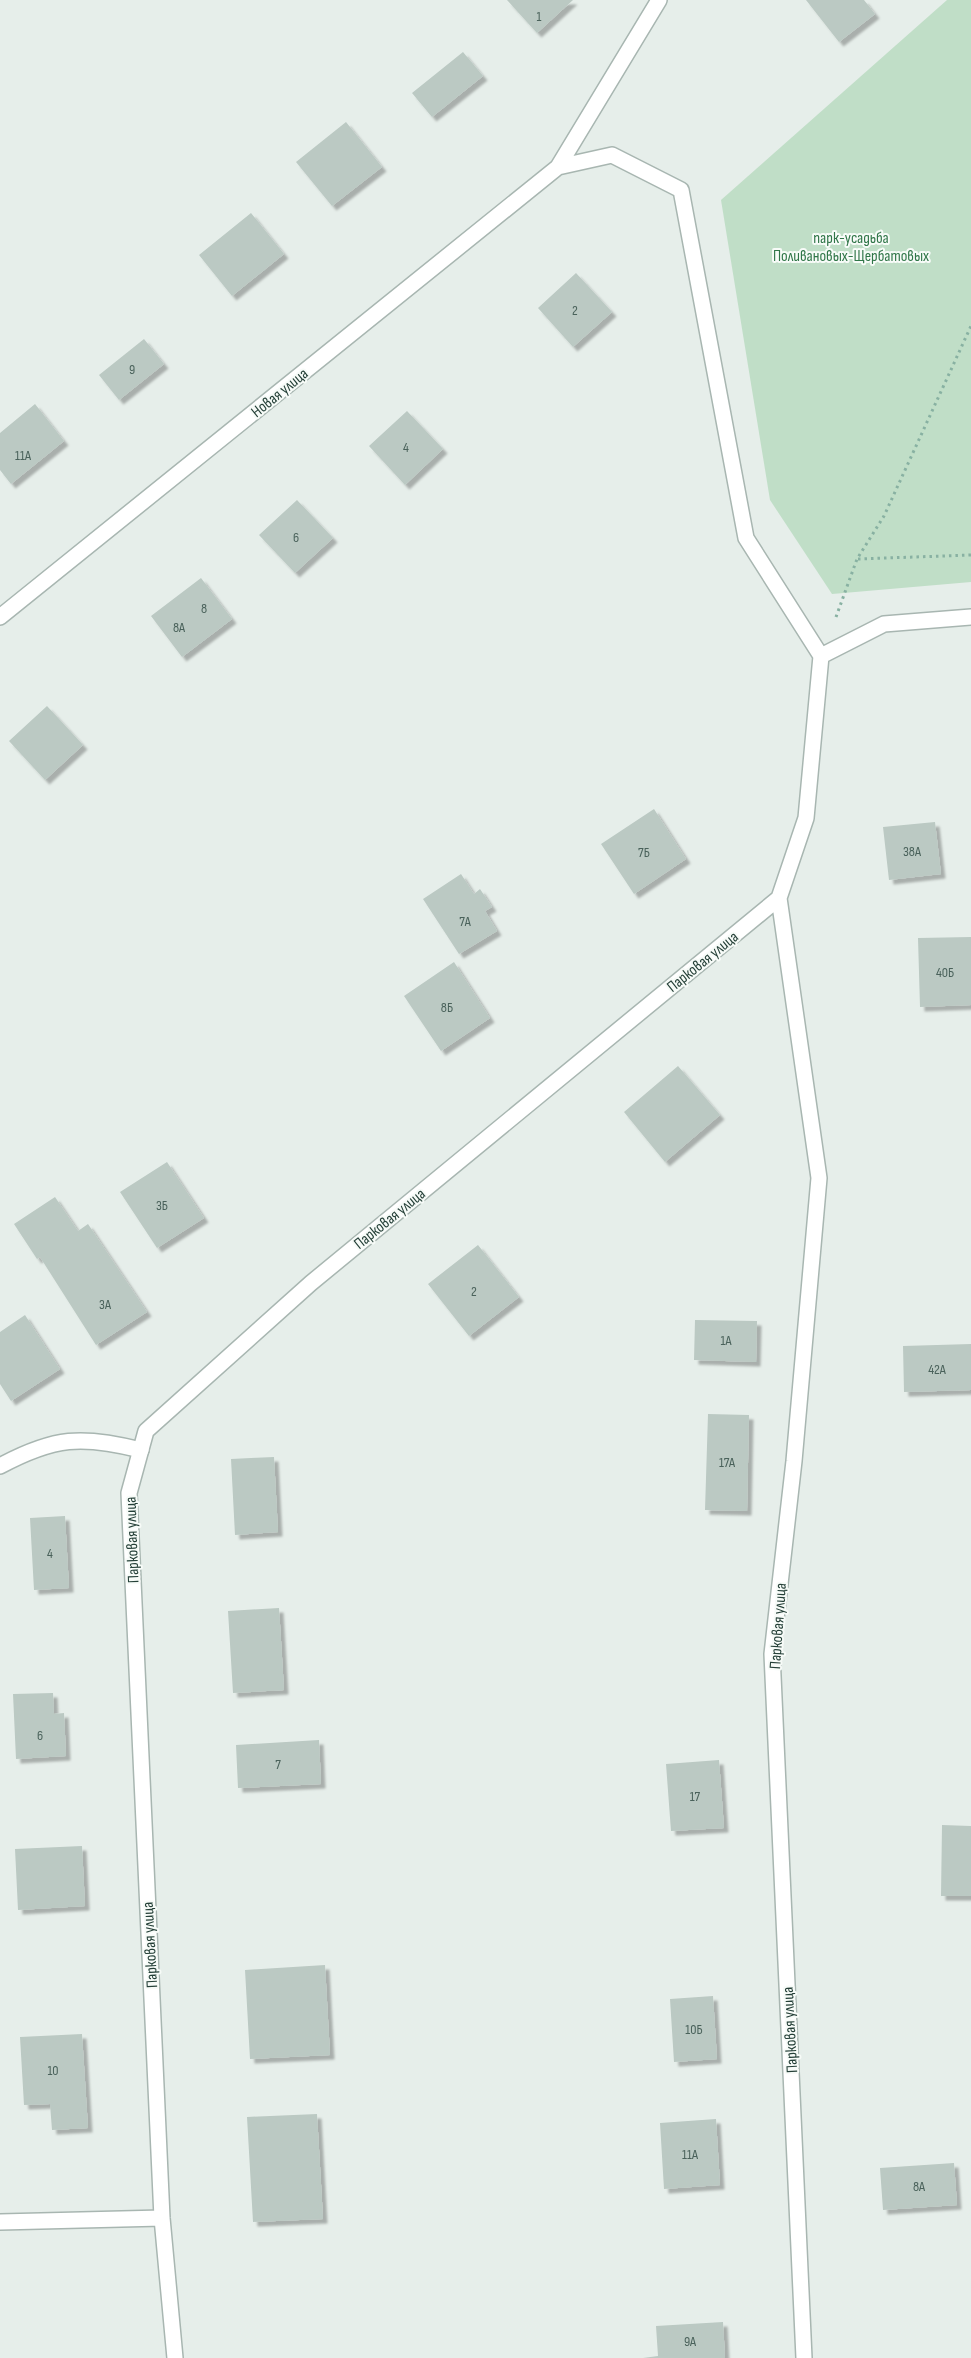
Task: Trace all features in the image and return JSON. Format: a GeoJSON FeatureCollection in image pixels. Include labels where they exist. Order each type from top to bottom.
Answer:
{"type":"FeatureCollection","features":[{"type":"Feature","properties":{"kind":"street"},"geometry":{"type":"LineString","coordinates":[[558,167],[659,0]]}},
{"type":"Feature","properties":{"kind":"street"},"geometry":{"type":"LineString","coordinates":[[558,167],[612,155],[681,190],[746,538],[822,656],[884,624],[971,617]]}},
{"type":"Feature","properties":{"kind":"street","name":"Новая улица"},"geometry":{"type":"LineString","coordinates":[[0,617],[558,167]]}},
{"type":"Feature","properties":{"kind":"street","name":"Парковая улица"},"geometry":{"type":"LineString","coordinates":[[804,2358],[772,1654],[794,1461],[819,1178],[779,898],[806,818],[822,656]]}},
{"type":"Feature","properties":{"kind":"street","name":"Парковая улица"},"geometry":{"type":"LineString","coordinates":[[175,2358],[162,2218],[128,1493],[146,1431],[311,1283],[779,898]]}},
{"type":"Feature","properties":{"kind":"street"},"geometry":{"type":"LineString","coordinates":[[0,1466],[21,1455],[55,1442],[87,1439],[107,1441],[141,1450]]}},
{"type":"Feature","properties":{"kind":"street"},"geometry":{"type":"LineString","coordinates":[[0,2222],[162,2218]]}},
{"type":"Feature","properties":{"kind":"path"},"geometry":{"type":"LineString","coordinates":[[822,656],[857,559],[884,516],[971,326]]}},
{"type":"Feature","properties":{"kind":"path"},"geometry":{"type":"LineString","coordinates":[[857,559],[971,555]]}},
{"type":"Feature","properties":{"kind":"green space","name":"парк-усадьба Поливановых-Щербатовых"},"geometry":{"type":"Polygon","coordinates":[[[947,0],[971,0],[971,582],[832,594],[770,500],[721,200],[947,0]]]}},
{"type":"Feature","properties":{"kind":"building"},"geometry":{"type":"Polygon","coordinates":[[[507,0],[573,0],[537,33],[507,0]]]}},
{"type":"Feature","properties":{"kind":"building"},"geometry":{"type":"Polygon","coordinates":[[[806,0],[864,0],[875,14],[839,42],[806,0]]]}},
{"type":"Feature","properties":{"kind":"building"},"geometry":{"type":"Polygon","coordinates":[[[463,52],[483,76],[432,117],[412,93],[463,52]]]}},
{"type":"Feature","properties":{"kind":"building"},"geometry":{"type":"Polygon","coordinates":[[[346,122],[382,167],[332,206],[296,162],[346,122]]]}},
{"type":"Feature","properties":{"kind":"building"},"geometry":{"type":"Polygon","coordinates":[[[251,213],[284,254],[232,296],[199,255],[251,213]]]}},
{"type":"Feature","properties":{"kind":"building"},"geometry":{"type":"Polygon","coordinates":[[[576,273],[612,312],[573,347],[538,308],[576,273]]]}},
{"type":"Feature","properties":{"kind":"building"},"geometry":{"type":"Polygon","coordinates":[[[144,339],[164,364],[119,400],[99,375],[144,339]]]}},
{"type":"Feature","properties":{"kind":"building"},"geometry":{"type":"Polygon","coordinates":[[[35,404],[64,441],[11,484],[0,470],[0,433],[35,404]]]}},
{"type":"Feature","properties":{"kind":"building"},"geometry":{"type":"Polygon","coordinates":[[[407,411],[443,449],[405,485],[369,446],[407,411]]]}},
{"type":"Feature","properties":{"kind":"building"},"geometry":{"type":"Polygon","coordinates":[[[297,500],[333,538],[295,573],[259,535],[297,500]]]}},
{"type":"Feature","properties":{"kind":"building"},"geometry":{"type":"Polygon","coordinates":[[[201,578],[232,619],[182,657],[151,616],[201,578]]]}},
{"type":"Feature","properties":{"kind":"building"},"geometry":{"type":"Polygon","coordinates":[[[47,706],[83,745],[45,780],[9,741],[47,706]]]}},
{"type":"Feature","properties":{"kind":"building"},"geometry":{"type":"Polygon","coordinates":[[[654,809],[686,859],[634,894],[601,844],[654,809]]]}},
{"type":"Feature","properties":{"kind":"building"},"geometry":{"type":"Polygon","coordinates":[[[935,822],[941,874],[889,880],[883,827],[935,822]]]}},
{"type":"Feature","properties":{"kind":"building"},"geometry":{"type":"Polygon","coordinates":[[[461,874],[474,894],[480,889],[492,907],[485,911],[497,931],[459,954],[423,899],[461,874]]]}},
{"type":"Feature","properties":{"kind":"building"},"geometry":{"type":"Polygon","coordinates":[[[971,937],[971,1005],[920,1007],[918,938],[971,937]]]}},
{"type":"Feature","properties":{"kind":"building"},"geometry":{"type":"Polygon","coordinates":[[[454,962],[490,1018],[441,1051],[404,996],[454,962]]]}},
{"type":"Feature","properties":{"kind":"building"},"geometry":{"type":"Polygon","coordinates":[[[678,1066],[720,1115],[665,1162],[624,1112],[678,1066]]]}},
{"type":"Feature","properties":{"kind":"building"},"geometry":{"type":"Polygon","coordinates":[[[167,1162],[204,1218],[157,1248],[120,1192],[167,1162]]]}},
{"type":"Feature","properties":{"kind":"building"},"geometry":{"type":"Polygon","coordinates":[[[55,1197],[78,1231],[88,1224],[147,1312],[96,1345],[40,1257],[37,1259],[14,1224],[55,1197]]]}},
{"type":"Feature","properties":{"kind":"building"},"geometry":{"type":"Polygon","coordinates":[[[478,1245],[519,1297],[469,1336],[428,1284],[478,1245]]]}},
{"type":"Feature","properties":{"kind":"building"},"geometry":{"type":"Polygon","coordinates":[[[25,1315],[60,1369],[11,1401],[0,1384],[0,1332],[25,1315]]]}},
{"type":"Feature","properties":{"kind":"building"},"geometry":{"type":"Polygon","coordinates":[[[695,1320],[757,1321],[756,1362],[694,1360],[695,1320]]]}},
{"type":"Feature","properties":{"kind":"building"},"geometry":{"type":"Polygon","coordinates":[[[971,1344],[971,1390],[904,1392],[903,1346],[971,1344]]]}},
{"type":"Feature","properties":{"kind":"building"},"geometry":{"type":"Polygon","coordinates":[[[708,1414],[749,1415],[747,1511],[705,1510],[708,1414]]]}},
{"type":"Feature","properties":{"kind":"building"},"geometry":{"type":"Polygon","coordinates":[[[274,1457],[278,1532],[235,1535],[231,1459],[274,1457]]]}},
{"type":"Feature","properties":{"kind":"building"},"geometry":{"type":"Polygon","coordinates":[[[65,1516],[69,1588],[34,1590],[30,1518],[65,1516]]]}},
{"type":"Feature","properties":{"kind":"building"},"geometry":{"type":"Polygon","coordinates":[[[279,1608],[284,1690],[233,1693],[228,1611],[279,1608]]]}},
{"type":"Feature","properties":{"kind":"building"},"geometry":{"type":"Polygon","coordinates":[[[53,1693],[54,1714],[64,1713],[66,1756],[16,1759],[13,1694],[53,1693]]]}},
{"type":"Feature","properties":{"kind":"building"},"geometry":{"type":"Polygon","coordinates":[[[319,1740],[321,1784],[238,1788],[236,1745],[319,1740]]]}},
{"type":"Feature","properties":{"kind":"building"},"geometry":{"type":"Polygon","coordinates":[[[719,1760],[724,1828],[671,1831],[666,1764],[719,1760]]]}},
{"type":"Feature","properties":{"kind":"building"},"geometry":{"type":"Polygon","coordinates":[[[942,1825],[971,1826],[971,1896],[941,1896],[942,1825]]]}},
{"type":"Feature","properties":{"kind":"building"},"geometry":{"type":"Polygon","coordinates":[[[82,1846],[85,1906],[18,1910],[15,1849],[82,1846]]]}},
{"type":"Feature","properties":{"kind":"building"},"geometry":{"type":"Polygon","coordinates":[[[325,1965],[330,2055],[250,2059],[245,1970],[325,1965]]]}},
{"type":"Feature","properties":{"kind":"building"},"geometry":{"type":"Polygon","coordinates":[[[713,1996],[717,2059],[674,2062],[670,1999],[713,1996]]]}},
{"type":"Feature","properties":{"kind":"building"},"geometry":{"type":"Polygon","coordinates":[[[82,2034],[88,2128],[52,2130],[50,2104],[24,2105],[20,2037],[82,2034]]]}},
{"type":"Feature","properties":{"kind":"building"},"geometry":{"type":"Polygon","coordinates":[[[317,2114],[323,2219],[253,2222],[247,2117],[317,2114]]]}},
{"type":"Feature","properties":{"kind":"building"},"geometry":{"type":"Polygon","coordinates":[[[716,2119],[720,2185],[664,2189],[660,2123],[716,2119]]]}},
{"type":"Feature","properties":{"kind":"building"},"geometry":{"type":"Polygon","coordinates":[[[954,2163],[957,2205],[883,2210],[880,2168],[954,2163]]]}},
{"type":"Feature","properties":{"kind":"building"},"geometry":{"type":"Polygon","coordinates":[[[723,2322],[725,2358],[643,2358],[658,2356],[656,2326],[723,2322]]]}}]}
